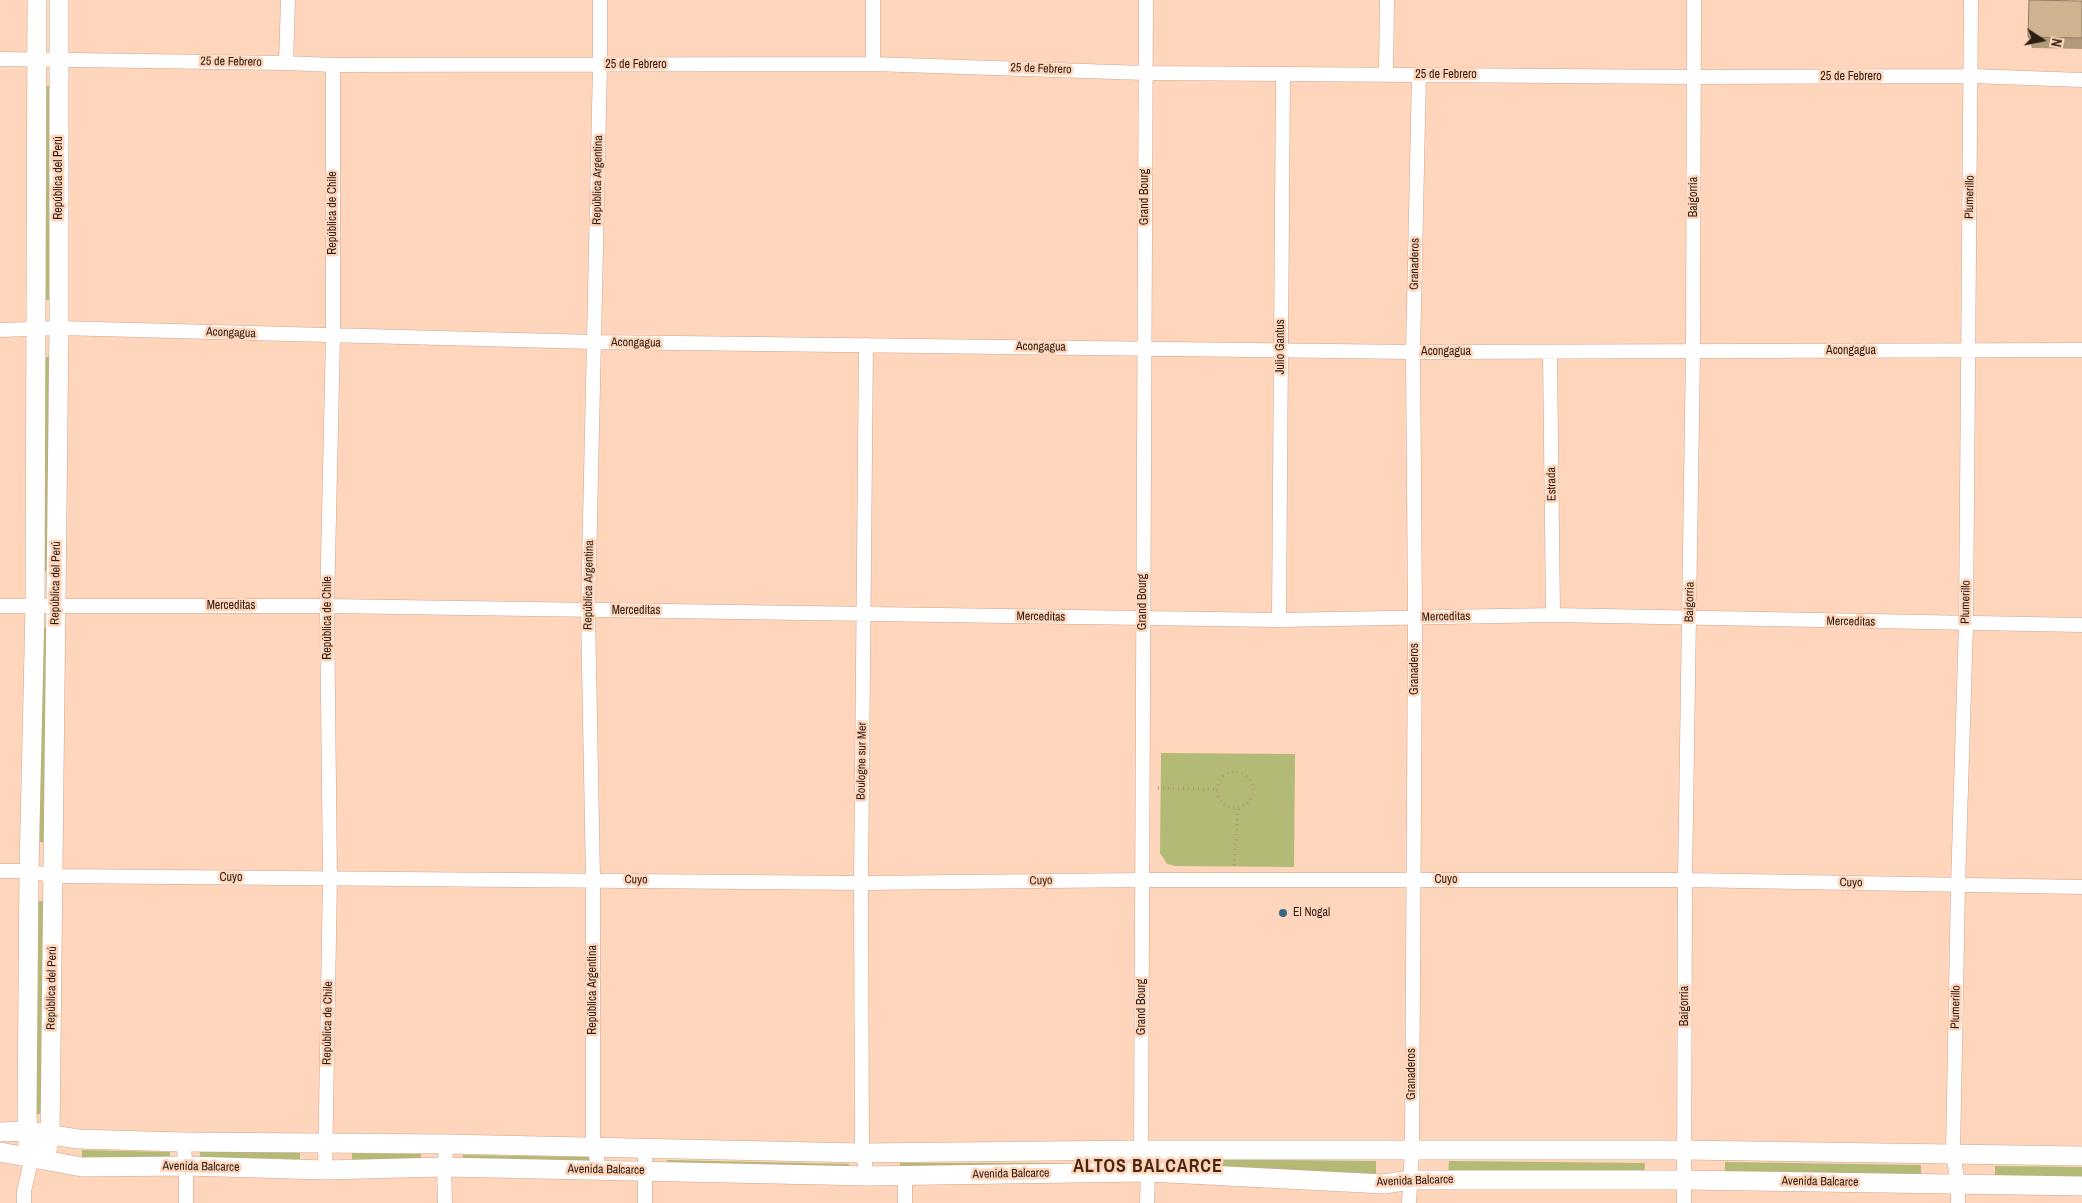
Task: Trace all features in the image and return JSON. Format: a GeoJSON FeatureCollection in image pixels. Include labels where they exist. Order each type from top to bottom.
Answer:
{"type":"FeatureCollection","features":[{"type":"Feature","properties":{"kind":"main road","name":"República del Perú"},"geometry":{"type":"LineString","coordinates":[[32,1157],[28,1131],[29,871],[36,606],[37,0]]}},
{"type":"Feature","properties":{"kind":"main road","name":"República del Perú"},"geometry":{"type":"LineString","coordinates":[[50,1134],[59,328],[59,0]]}},
{"type":"Feature","properties":{"kind":"main road","name":"Avenida Balcarce"},"geometry":{"type":"LineString","coordinates":[[0,1132],[28,1131],[78,1139],[183,1142],[447,1144],[862,1153],[1141,1150],[1685,1150],[2082,1156]]}},
{"type":"Feature","properties":{"kind":"main road"},"geometry":{"type":"LineString","coordinates":[[32,1157],[48,1147],[50,1134]]}},
{"type":"Feature","properties":{"kind":"main road","name":"Avenida Balcarce"},"geometry":{"type":"LineString","coordinates":[[0,1152],[82,1167],[186,1166],[325,1170],[444,1167],[868,1176],[1148,1172],[1384,1184],[1410,1180],[1684,1180],[2082,1186]]}},
{"type":"Feature","properties":{"kind":"street"},"geometry":{"type":"LineString","coordinates":[[286,63],[288,0]]}},
{"type":"Feature","properties":{"kind":"street","name":"República Argentina"},"geometry":{"type":"LineString","coordinates":[[600,0],[588,611],[593,1147],[600,1169]]}},
{"type":"Feature","properties":{"kind":"street"},"geometry":{"type":"LineString","coordinates":[[873,0],[873,64]]}},
{"type":"Feature","properties":{"kind":"street","name":"Grand Bourg"},"geometry":{"type":"LineString","coordinates":[[1146,0],[1141,1150],[1148,1172],[1147,1203]]}},
{"type":"Feature","properties":{"kind":"street"},"geometry":{"type":"LineString","coordinates":[[1386,74],[1387,0]]}},
{"type":"Feature","properties":{"kind":"street","name":"Baigorria"},"geometry":{"type":"LineString","coordinates":[[1684,1203],[1685,880],[1693,351],[1694,0]]}},
{"type":"Feature","properties":{"kind":"street","name":"Plumerillo"},"geometry":{"type":"LineString","coordinates":[[1958,1203],[1958,1184],[1953,1153],[1958,886],[1966,624],[1970,0]]}},
{"type":"Feature","properties":{"kind":"street","name":"25 de Febrero"},"geometry":{"type":"LineString","coordinates":[[0,59],[333,65],[873,64],[1145,73],[1694,77],[1971,76],[2082,80]]}},
{"type":"Feature","properties":{"kind":"street","name":"República de Chile"},"geometry":{"type":"LineString","coordinates":[[325,1170],[327,1143],[330,878],[327,606],[333,336],[333,65]]}},
{"type":"Feature","properties":{"kind":"street","name":"Julio Gantus"},"geometry":{"type":"LineString","coordinates":[[1279,620],[1283,74]]}},
{"type":"Feature","properties":{"kind":"street","name":"Granaderos"},"geometry":{"type":"LineString","coordinates":[[1409,1203],[1412,1151],[1416,618],[1413,352],[1419,75]]}},
{"type":"Feature","properties":{"kind":"street","name":"Acongagua"},"geometry":{"type":"LineString","coordinates":[[0,330],[59,328],[594,342],[1413,352],[2082,350]]}},
{"type":"Feature","properties":{"kind":"street","name":"Boulogne sur Mer"},"geometry":{"type":"LineString","coordinates":[[866,345],[861,883],[862,1153],[868,1176]]}},
{"type":"Feature","properties":{"kind":"street","name":"Estrada"},"geometry":{"type":"LineString","coordinates":[[1550,353],[1553,615]]}},
{"type":"Feature","properties":{"kind":"street","name":"Merceditas"},"geometry":{"type":"LineString","coordinates":[[0,606],[327,606],[1279,620],[1553,615],[2082,625]]}},
{"type":"Feature","properties":{"kind":"street","name":"Cuyo"},"geometry":{"type":"LineString","coordinates":[[0,872],[29,871],[53,876],[592,879],[861,883],[1143,880],[1685,880],[2082,887]]}},
{"type":"Feature","properties":{"kind":"street"},"geometry":{"type":"LineString","coordinates":[[183,1142],[186,1166],[186,1203]]}},
{"type":"Feature","properties":{"kind":"street"},"geometry":{"type":"LineString","coordinates":[[445,1203],[444,1167],[447,1144]]}},
{"type":"Feature","properties":{"kind":"street"},"geometry":{"type":"LineString","coordinates":[[645,1149],[645,1203]]}},
{"type":"Feature","properties":{"kind":"street","name":"República del Perú"},"geometry":{"type":"LineString","coordinates":[[24,1203],[24,1191],[32,1157]]}},
{"type":"Feature","properties":{"kind":"street"},"geometry":{"type":"LineString","coordinates":[[905,1176],[905,1203]]}},
{"type":"Feature","properties":{"kind":"path"},"geometry":{"type":"LineString","coordinates":[[1241,772],[1251,780],[1253,792],[1248,803],[1238,808],[1232,808],[1222,803],[1217,789],[1219,781],[1228,773],[1241,772]]}},
{"type":"Feature","properties":{"kind":"path"},"geometry":{"type":"LineString","coordinates":[[1143,788],[1217,789]]}},
{"type":"Feature","properties":{"kind":"path"},"geometry":{"type":"LineString","coordinates":[[1233,881],[1238,808]]}},
{"type":"Feature","properties":{"kind":"green space"},"geometry":{"type":"Polygon","coordinates":[[[46,86],[51,86],[49,300],[44,300],[46,86]]]}},
{"type":"Feature","properties":{"kind":"green space"},"geometry":{"type":"Polygon","coordinates":[[[44,357],[49,357],[47,571],[41,571],[44,357]]]}},
{"type":"Feature","properties":{"kind":"green space"},"geometry":{"type":"Polygon","coordinates":[[[41,628],[47,628],[44,842],[38,842],[41,628]]]}},
{"type":"Feature","properties":{"kind":"green space"},"geometry":{"type":"Polygon","coordinates":[[[1161,753],[1295,754],[1294,867],[1175,866],[1167,864],[1160,853],[1161,753]]]}},
{"type":"Feature","properties":{"kind":"green space"},"geometry":{"type":"Polygon","coordinates":[[[38,901],[44,901],[41,1114],[36,1114],[38,901]]]}},
{"type":"Feature","properties":{"kind":"green space"},"geometry":{"type":"Polygon","coordinates":[[[82,1150],[170,1152],[170,1158],[82,1167],[82,1150]]]}},
{"type":"Feature","properties":{"kind":"green space"},"geometry":{"type":"Polygon","coordinates":[[[200,1152],[300,1152],[300,1159],[200,1158],[200,1152]]]}},
{"type":"Feature","properties":{"kind":"green space"},"geometry":{"type":"Polygon","coordinates":[[[352,1153],[421,1154],[421,1160],[352,1160],[352,1153]]]}},
{"type":"Feature","properties":{"kind":"green space"},"geometry":{"type":"Polygon","coordinates":[[[463,1155],[590,1157],[590,1163],[463,1161],[463,1155]]]}},
{"type":"Feature","properties":{"kind":"green space"},"geometry":{"type":"Polygon","coordinates":[[[1180,1159],[1376,1161],[1376,1175],[1180,1174],[1180,1159]]]}},
{"type":"Feature","properties":{"kind":"green space"},"geometry":{"type":"Polygon","coordinates":[[[667,1160],[849,1164],[849,1170],[667,1167],[667,1160]]]}},
{"type":"Feature","properties":{"kind":"green space"},"geometry":{"type":"Polygon","coordinates":[[[1449,1161],[1645,1163],[1644,1177],[1448,1175],[1449,1161]]]}},
{"type":"Feature","properties":{"kind":"green space"},"geometry":{"type":"Polygon","coordinates":[[[1725,1162],[1921,1165],[1921,1179],[1725,1176],[1725,1162]]]}},
{"type":"Feature","properties":{"kind":"green space"},"geometry":{"type":"Polygon","coordinates":[[[900,1163],[1114,1163],[900,1169],[900,1163]]]}},
{"type":"Feature","properties":{"kind":"green space"},"geometry":{"type":"Polygon","coordinates":[[[1995,1166],[2082,1167],[2082,1181],[1995,1180],[1995,1166]]]}},
{"type":"Feature","properties":{"kind":"building"},"geometry":{"type":"Polygon","coordinates":[[[2029,0],[2082,1],[2082,38],[2028,37],[2029,0]]]}},
{"type":"Feature","properties":{"kind":"place","name":"El Nogal"},"geometry":{"type":"Point","coordinates":[1283,913]}},
{"type":"Feature","properties":{"kind":"district","name":"ALTOS BALCARCE"},"geometry":{"type":"Point","coordinates":[1148,1167]}}]}
